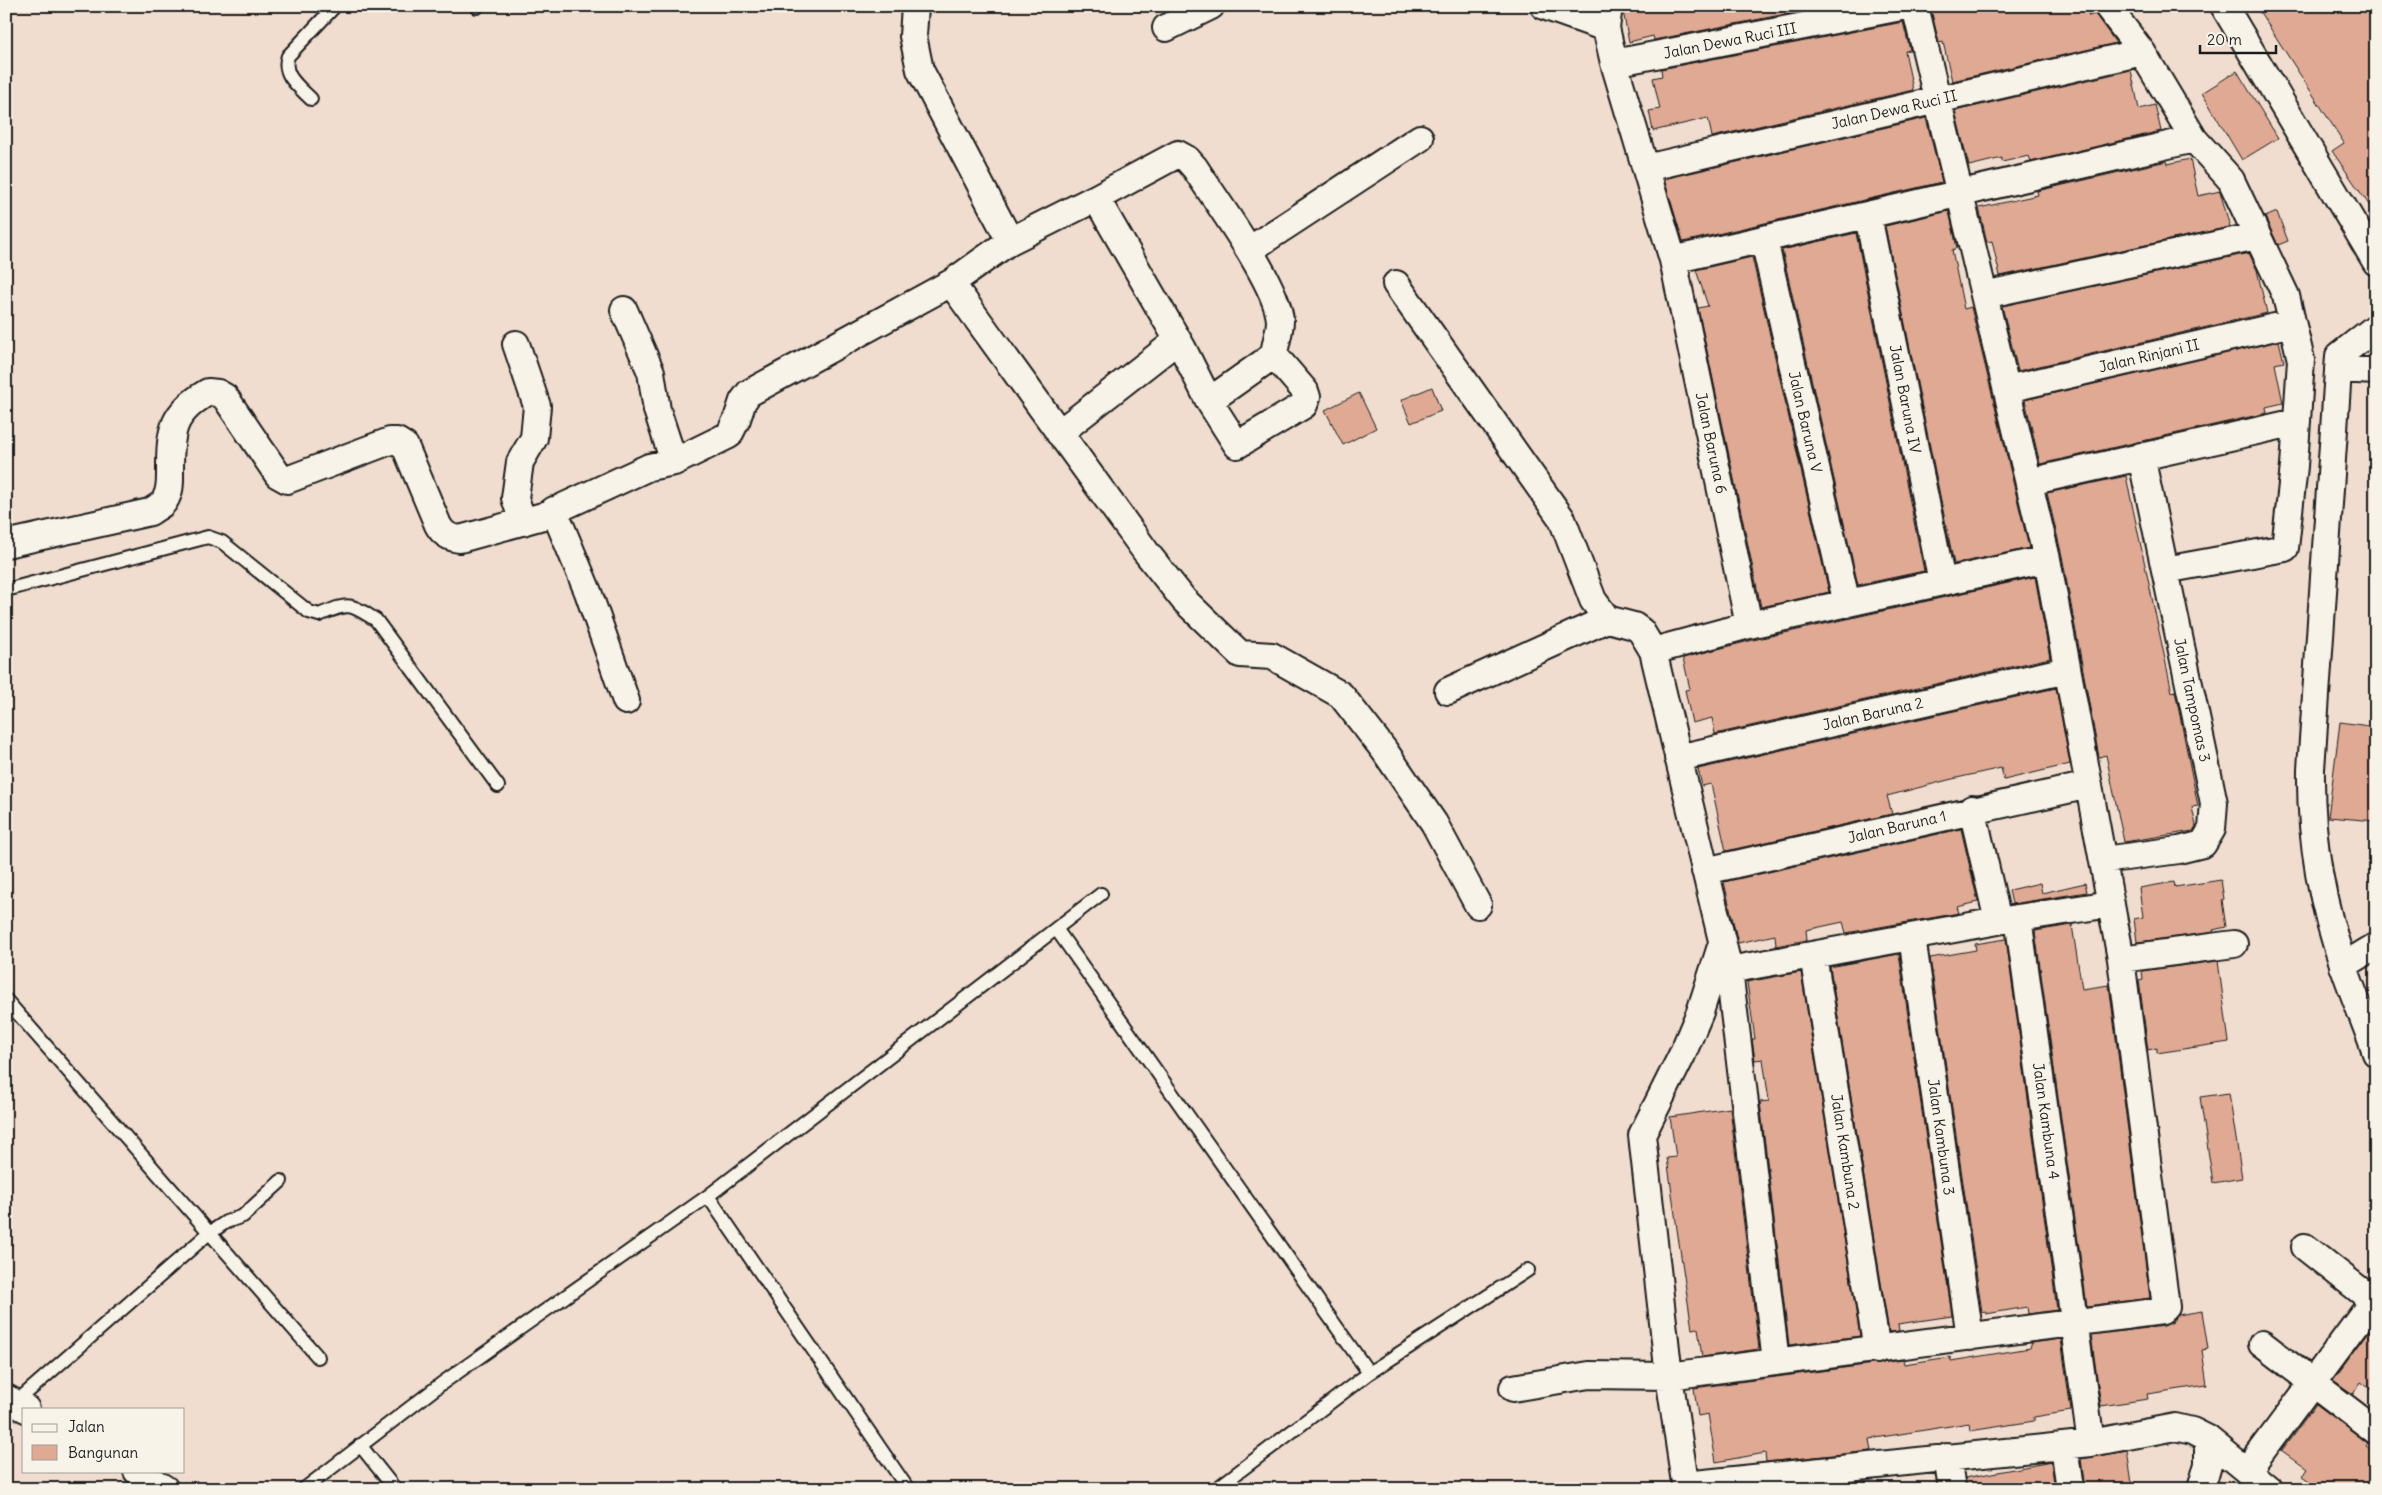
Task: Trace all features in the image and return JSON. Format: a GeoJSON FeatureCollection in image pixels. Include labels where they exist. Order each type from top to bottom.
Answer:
{"type":"FeatureCollection","features":[{"type":"Feature","properties":{"kind":"street"},"geometry":{"type":"LineString","coordinates":[[915,6],[913,36],[920,70],[1010,241]]}},
{"type":"Feature","properties":{"kind":"street"},"geometry":{"type":"LineString","coordinates":[[1166,28],[1211,6]]}},
{"type":"Feature","properties":{"kind":"street"},"geometry":{"type":"LineString","coordinates":[[1544,6],[1607,17]]}},
{"type":"Feature","properties":{"kind":"street","name":"Jalan Dewa Ruci III"},"geometry":{"type":"LineString","coordinates":[[1614,63],[1906,6]]}},
{"type":"Feature","properties":{"kind":"street"},"geometry":{"type":"LineString","coordinates":[[1513,1388],[1589,1375],[1669,1376],[2074,1324],[2162,1311],[2166,1307],[2121,960],[2047,559],[1915,6]]}},
{"type":"Feature","properties":{"kind":"street"},"geometry":{"type":"LineString","coordinates":[[2107,6],[2142,52],[2194,138],[2231,180],[2286,296],[2301,360],[2285,548],[2165,570]]}},
{"type":"Feature","properties":{"kind":"street"},"geometry":{"type":"LineString","coordinates":[[2224,6],[2376,262]]}},
{"type":"Feature","properties":{"kind":"street","name":"Jalan Baruna 6"},"geometry":{"type":"LineString","coordinates":[[1607,17],[1614,63],[1673,260],[1749,625]]}},
{"type":"Feature","properties":{"kind":"street","name":"Jalan Dewa Ruci II"},"geometry":{"type":"LineString","coordinates":[[1646,168],[2142,52]]}},
{"type":"Feature","properties":{"kind":"street"},"geometry":{"type":"LineString","coordinates":[[1248,250],[1420,138]]}},
{"type":"Feature","properties":{"kind":"street"},"geometry":{"type":"LineString","coordinates":[[1673,260],[1960,195],[2194,138]]}},
{"type":"Feature","properties":{"kind":"street"},"geometry":{"type":"LineString","coordinates":[[6,544],[150,512],[164,502],[170,488],[170,438],[178,417],[189,405],[208,392],[218,393],[225,397],[278,475],[286,480],[390,441],[397,441],[405,446],[438,525],[447,536],[460,539],[523,522],[649,467],[674,462],[728,435],[738,418],[743,401],[749,393],[951,283],[1010,241],[1178,154],[1183,155],[1195,168],[1248,250],[1277,304],[1280,322],[1274,355],[1209,401]]}},
{"type":"Feature","properties":{"kind":"street"},"geometry":{"type":"LineString","coordinates":[[1096,198],[1178,340],[1209,401],[1239,446],[1304,406],[1307,397],[1305,391],[1274,355]]}},
{"type":"Feature","properties":{"kind":"street","name":"Jalan Baruna IV"},"geometry":{"type":"LineString","coordinates":[[1868,216],[1942,582]]}},
{"type":"Feature","properties":{"kind":"street"},"geometry":{"type":"LineString","coordinates":[[1984,295],[2258,236]]}},
{"type":"Feature","properties":{"kind":"street","name":"Jalan Baruna V"},"geometry":{"type":"LineString","coordinates":[[1764,240],[1847,604]]}},
{"type":"Feature","properties":{"kind":"street"},"geometry":{"type":"LineString","coordinates":[[951,283],[1059,433],[1184,600],[1240,654],[1272,656],[1341,695],[1384,750],[1434,823],[1478,905]]}},
{"type":"Feature","properties":{"kind":"street"},"geometry":{"type":"LineString","coordinates":[[1396,284],[1562,518],[1594,600],[1608,619],[1638,628],[1653,651],[1729,970],[1776,1362]]}},
{"type":"Feature","properties":{"kind":"street"},"geometry":{"type":"LineString","coordinates":[[624,310],[650,372],[657,410],[674,462]]}},
{"type":"Feature","properties":{"kind":"street","name":"Jalan Rinjani II"},"geometry":{"type":"LineString","coordinates":[[2007,389],[2292,323]]}},
{"type":"Feature","properties":{"kind":"street"},"geometry":{"type":"LineString","coordinates":[[2376,327],[2338,363],[2311,769],[2310,813],[2328,915],[2344,966],[2376,1053]]}},
{"type":"Feature","properties":{"kind":"street"},"geometry":{"type":"LineString","coordinates":[[1059,433],[1178,340]]}},
{"type":"Feature","properties":{"kind":"street"},"geometry":{"type":"LineString","coordinates":[[516,344],[537,406],[534,438],[520,462],[515,498],[523,522]]}},
{"type":"Feature","properties":{"kind":"street"},"geometry":{"type":"LineString","coordinates":[[2338,363],[2376,371]]}},
{"type":"Feature","properties":{"kind":"street"},"geometry":{"type":"LineString","coordinates":[[2028,482],[2296,422]]}},
{"type":"Feature","properties":{"kind":"street","name":"Jalan Tampomas 3"},"geometry":{"type":"LineString","coordinates":[[2103,860],[2180,850],[2203,844],[2212,829],[2214,803],[2142,456]]}},
{"type":"Feature","properties":{"kind":"street"},"geometry":{"type":"LineString","coordinates":[[554,510],[588,592],[626,701]]}},
{"type":"Feature","properties":{"kind":"street"},"geometry":{"type":"LineString","coordinates":[[1653,651],[1749,625],[2047,559]]}},
{"type":"Feature","properties":{"kind":"street"},"geometry":{"type":"LineString","coordinates":[[1448,691],[1608,619]]}},
{"type":"Feature","properties":{"kind":"street","name":"Jalan Baruna 2"},"geometry":{"type":"LineString","coordinates":[[1678,758],[2068,670]]}},
{"type":"Feature","properties":{"kind":"street","name":"Jalan Baruna 1"},"geometry":{"type":"LineString","coordinates":[[1705,871],[1972,809],[2089,785]]}},
{"type":"Feature","properties":{"kind":"street","name":"Jalan Kambuna 4"},"geometry":{"type":"LineString","coordinates":[[1972,809],[2008,920],[2074,1324],[2091,1443]]}},
{"type":"Feature","properties":{"kind":"street"},"geometry":{"type":"LineString","coordinates":[[1729,970],[2008,920],[2111,904]]}},
{"type":"Feature","properties":{"kind":"street","name":"Jalan Kambuna 3"},"geometry":{"type":"LineString","coordinates":[[1912,937],[1970,1338]]}},
{"type":"Feature","properties":{"kind":"street"},"geometry":{"type":"LineString","coordinates":[[1722,943],[1700,1012],[1682,1055],[1642,1135],[1669,1376],[1686,1487],[1837,1479],[1947,1457],[2091,1443],[2174,1427],[2192,1431],[2208,1439],[2269,1489]]}},
{"type":"Feature","properties":{"kind":"street"},"geometry":{"type":"LineString","coordinates":[[2121,960],[2234,944]]}},
{"type":"Feature","properties":{"kind":"street"},"geometry":{"type":"LineString","coordinates":[[2344,966],[2376,946]]}},
{"type":"Feature","properties":{"kind":"street","name":"Jalan Kambuna 2"},"geometry":{"type":"LineString","coordinates":[[1813,955],[1877,1350]]}},
{"type":"Feature","properties":{"kind":"street"},"geometry":{"type":"LineString","coordinates":[[2248,1471],[2311,1383],[2374,1302],[2304,1247]]}},
{"type":"Feature","properties":{"kind":"street"},"geometry":{"type":"LineString","coordinates":[[2262,1344],[2376,1431]]}},
{"type":"Feature","properties":{"kind":"street"},"geometry":{"type":"LineString","coordinates":[[2202,1489],[2208,1464],[2208,1439]]}},
{"type":"Feature","properties":{"kind":"street"},"geometry":{"type":"LineString","coordinates":[[2064,1446],[2070,1489]]}},
{"type":"Feature","properties":{"kind":"street"},"geometry":{"type":"LineString","coordinates":[[1947,1457],[1952,1489]]}},
{"type":"Feature","properties":{"kind":"street"},"geometry":{"type":"LineString","coordinates":[[139,1472],[165,1489]]}},
{"type":"Feature","properties":{"kind":"lane"},"geometry":{"type":"LineString","coordinates":[[311,99],[288,75],[285,65],[288,56],[335,6]]}},
{"type":"Feature","properties":{"kind":"lane"},"geometry":{"type":"LineString","coordinates":[[6,590],[208,537],[214,538],[222,542],[310,612],[319,615],[340,605],[354,606],[376,620],[498,786]]}},
{"type":"Feature","properties":{"kind":"lane"},"geometry":{"type":"LineString","coordinates":[[304,1489],[441,1384],[708,1196],[1057,930],[1101,894]]}},
{"type":"Feature","properties":{"kind":"lane"},"geometry":{"type":"LineString","coordinates":[[1057,930],[1369,1374]]}},
{"type":"Feature","properties":{"kind":"lane"},"geometry":{"type":"LineString","coordinates":[[6,1000],[208,1234],[318,1357]]}},
{"type":"Feature","properties":{"kind":"lane"},"geometry":{"type":"LineString","coordinates":[[16,1403],[208,1234],[226,1222],[243,1216],[281,1181]]}},
{"type":"Feature","properties":{"kind":"lane"},"geometry":{"type":"LineString","coordinates":[[708,1196],[908,1489]]}},
{"type":"Feature","properties":{"kind":"lane"},"geometry":{"type":"LineString","coordinates":[[1216,1489],[1369,1374],[1528,1270]]}},
{"type":"Feature","properties":{"kind":"lane"},"geometry":{"type":"LineString","coordinates":[[360,1445],[395,1489]]}},
{"type":"Feature","properties":{"kind":"building"},"geometry":{"type":"Polygon","coordinates":[[[1659,6],[1826,6],[1654,40],[1653,36],[1629,42],[1623,11],[1641,7],[1642,10],[1659,6]]]}},
{"type":"Feature","properties":{"kind":"building"},"geometry":{"type":"Polygon","coordinates":[[[1947,6],[2087,6],[2089,16],[2095,14],[2116,43],[1952,81],[1943,42],[1939,43],[1931,10],[1947,6]]]}},
{"type":"Feature","properties":{"kind":"building"},"geometry":{"type":"Polygon","coordinates":[[[2256,6],[2376,6],[2376,215],[2332,151],[2344,143],[2256,6]]]}},
{"type":"Feature","properties":{"kind":"building"},"geometry":{"type":"Polygon","coordinates":[[[1903,22],[1910,50],[1905,51],[1913,90],[1712,137],[1708,118],[1653,131],[1649,111],[1660,109],[1653,78],[1662,76],[1661,69],[1903,22]]]}},
{"type":"Feature","properties":{"kind":"building"},"geometry":{"type":"Polygon","coordinates":[[[2131,70],[2139,109],[2155,105],[2161,131],[2031,162],[2029,156],[2002,162],[2002,158],[1969,166],[1955,111],[2131,70]]]}},
{"type":"Feature","properties":{"kind":"building"},"geometry":{"type":"Polygon","coordinates":[[[2237,71],[2278,138],[2242,160],[2202,93],[2237,71]]]}},
{"type":"Feature","properties":{"kind":"building"},"geometry":{"type":"Polygon","coordinates":[[[1926,118],[1942,182],[1683,242],[1664,179],[1926,118]]]}},
{"type":"Feature","properties":{"kind":"building"},"geometry":{"type":"Polygon","coordinates":[[[2190,159],[2198,196],[2220,191],[2230,227],[2000,276],[1992,241],[1987,242],[1979,208],[2038,195],[2037,191],[2167,161],[2168,164],[2190,159]]]}},
{"type":"Feature","properties":{"kind":"building"},"geometry":{"type":"Polygon","coordinates":[[[1949,211],[1957,248],[1952,250],[1964,309],[1971,307],[2029,548],[1954,564],[1885,226],[1949,211]]]}},
{"type":"Feature","properties":{"kind":"building"},"geometry":{"type":"Polygon","coordinates":[[[2277,212],[2288,241],[2278,245],[2265,217],[2277,212]]]}},
{"type":"Feature","properties":{"kind":"building"},"geometry":{"type":"Polygon","coordinates":[[[1856,233],[1924,571],[1858,585],[1782,250],[1856,233]]]}},
{"type":"Feature","properties":{"kind":"building"},"geometry":{"type":"Polygon","coordinates":[[[2249,253],[2257,270],[2267,313],[2018,371],[2002,306],[2249,253]]]}},
{"type":"Feature","properties":{"kind":"building"},"geometry":{"type":"Polygon","coordinates":[[[1752,257],[1829,592],[1761,607],[1698,308],[1708,306],[1696,270],[1752,257]]]}},
{"type":"Feature","properties":{"kind":"building"},"geometry":{"type":"Polygon","coordinates":[[[2279,341],[2284,362],[2275,364],[2283,403],[2266,407],[2267,413],[2040,464],[2025,400],[2279,341]]]}},
{"type":"Feature","properties":{"kind":"building"},"geometry":{"type":"Polygon","coordinates":[[[1432,387],[1441,411],[1411,423],[1401,400],[1432,387]]]}},
{"type":"Feature","properties":{"kind":"building"},"geometry":{"type":"Polygon","coordinates":[[[1359,393],[1376,428],[1343,445],[1325,410],[1359,393]]]}},
{"type":"Feature","properties":{"kind":"building"},"geometry":{"type":"Polygon","coordinates":[[[2126,476],[2172,692],[2175,691],[2198,806],[2192,807],[2196,826],[2193,831],[2124,842],[2106,755],[2099,757],[2062,556],[2047,493],[2126,476]]]}},
{"type":"Feature","properties":{"kind":"building"},"geometry":{"type":"Polygon","coordinates":[[[2035,577],[2050,658],[1715,734],[1712,718],[1692,723],[1685,690],[1690,689],[1683,658],[1753,640],[2035,577]]]}},
{"type":"Feature","properties":{"kind":"building"},"geometry":{"type":"Polygon","coordinates":[[[2056,688],[2070,764],[2004,780],[2001,768],[1948,780],[1887,796],[1892,814],[1726,851],[1711,784],[1702,786],[1698,769],[2056,688]]]}},
{"type":"Feature","properties":{"kind":"building"},"geometry":{"type":"Polygon","coordinates":[[[2340,722],[2376,727],[2376,821],[2328,817],[2340,722]]]}},
{"type":"Feature","properties":{"kind":"building"},"geometry":{"type":"Polygon","coordinates":[[[1961,829],[1978,902],[1957,907],[1959,913],[1846,933],[1843,922],[1806,930],[1807,940],[1776,946],[1775,935],[1738,943],[1724,882],[1961,829]]]}},
{"type":"Feature","properties":{"kind":"building"},"geometry":{"type":"Polygon","coordinates":[[[2221,880],[2226,927],[2213,930],[2214,932],[2137,942],[2134,919],[2143,917],[2139,888],[2174,882],[2175,887],[2221,880]]]}},
{"type":"Feature","properties":{"kind":"building"},"geometry":{"type":"Polygon","coordinates":[[[2040,883],[2042,893],[2085,883],[2087,892],[2012,904],[2009,890],[2040,883]]]}},
{"type":"Feature","properties":{"kind":"building"},"geometry":{"type":"Polygon","coordinates":[[[2072,925],[2082,989],[2109,985],[2150,1298],[2087,1306],[2035,931],[2072,925]]]}},
{"type":"Feature","properties":{"kind":"building"},"geometry":{"type":"Polygon","coordinates":[[[2006,939],[2057,1310],[2028,1314],[2027,1307],[1986,1314],[1986,1311],[1982,1312],[1930,958],[1976,950],[1975,944],[2006,939]]]}},
{"type":"Feature","properties":{"kind":"building"},"geometry":{"type":"Polygon","coordinates":[[[1899,954],[1952,1316],[1898,1324],[1899,1331],[1889,1332],[1830,967],[1899,954]]]}},
{"type":"Feature","properties":{"kind":"building"},"geometry":{"type":"Polygon","coordinates":[[[2218,961],[2229,1042],[2157,1053],[2157,1048],[2148,1050],[2139,980],[2143,979],[2142,971],[2218,961]]]}},
{"type":"Feature","properties":{"kind":"building"},"geometry":{"type":"Polygon","coordinates":[[[1801,972],[1860,1336],[1789,1345],[1760,1102],[1769,1101],[1763,1059],[1755,1060],[1752,1039],[1755,1039],[1747,982],[1801,972]]]}},
{"type":"Feature","properties":{"kind":"building"},"geometry":{"type":"Polygon","coordinates":[[[2229,1093],[2242,1178],[2213,1183],[2200,1097],[2229,1093]]]}},
{"type":"Feature","properties":{"kind":"building"},"geometry":{"type":"Polygon","coordinates":[[[1730,1108],[1759,1349],[1702,1357],[1698,1328],[1692,1329],[1667,1158],[1676,1157],[1670,1117],[1730,1108]]]}},
{"type":"Feature","properties":{"kind":"building"},"geometry":{"type":"Polygon","coordinates":[[[2202,1311],[2208,1349],[2202,1350],[2207,1385],[2147,1394],[2148,1399],[2101,1406],[2091,1335],[2164,1326],[2173,1322],[2178,1315],[2202,1311]]]}},
{"type":"Feature","properties":{"kind":"building"},"geometry":{"type":"Polygon","coordinates":[[[2376,1322],[2376,1393],[2361,1382],[2353,1394],[2333,1380],[2376,1322]]]}},
{"type":"Feature","properties":{"kind":"building"},"geometry":{"type":"Polygon","coordinates":[[[2061,1339],[2071,1411],[2034,1417],[2034,1421],[1970,1431],[1969,1423],[1869,1439],[1871,1451],[1766,1462],[1765,1453],[1716,1462],[1708,1414],[1698,1416],[1694,1388],[1903,1360],[1904,1364],[1950,1357],[1951,1361],[2030,1348],[2032,1343],[2061,1339]]]}},
{"type":"Feature","properties":{"kind":"building"},"geometry":{"type":"Polygon","coordinates":[[[2316,1404],[2368,1443],[2366,1446],[2376,1454],[2376,1489],[2322,1489],[2302,1475],[2307,1468],[2282,1450],[2316,1404]]]}},
{"type":"Feature","properties":{"kind":"building"},"geometry":{"type":"Polygon","coordinates":[[[2127,1451],[2133,1489],[2085,1489],[2081,1459],[2127,1451]]]}},
{"type":"Feature","properties":{"kind":"building"},"geometry":{"type":"Polygon","coordinates":[[[2051,1462],[2055,1489],[1967,1489],[1965,1478],[2051,1462]]]}}]}
